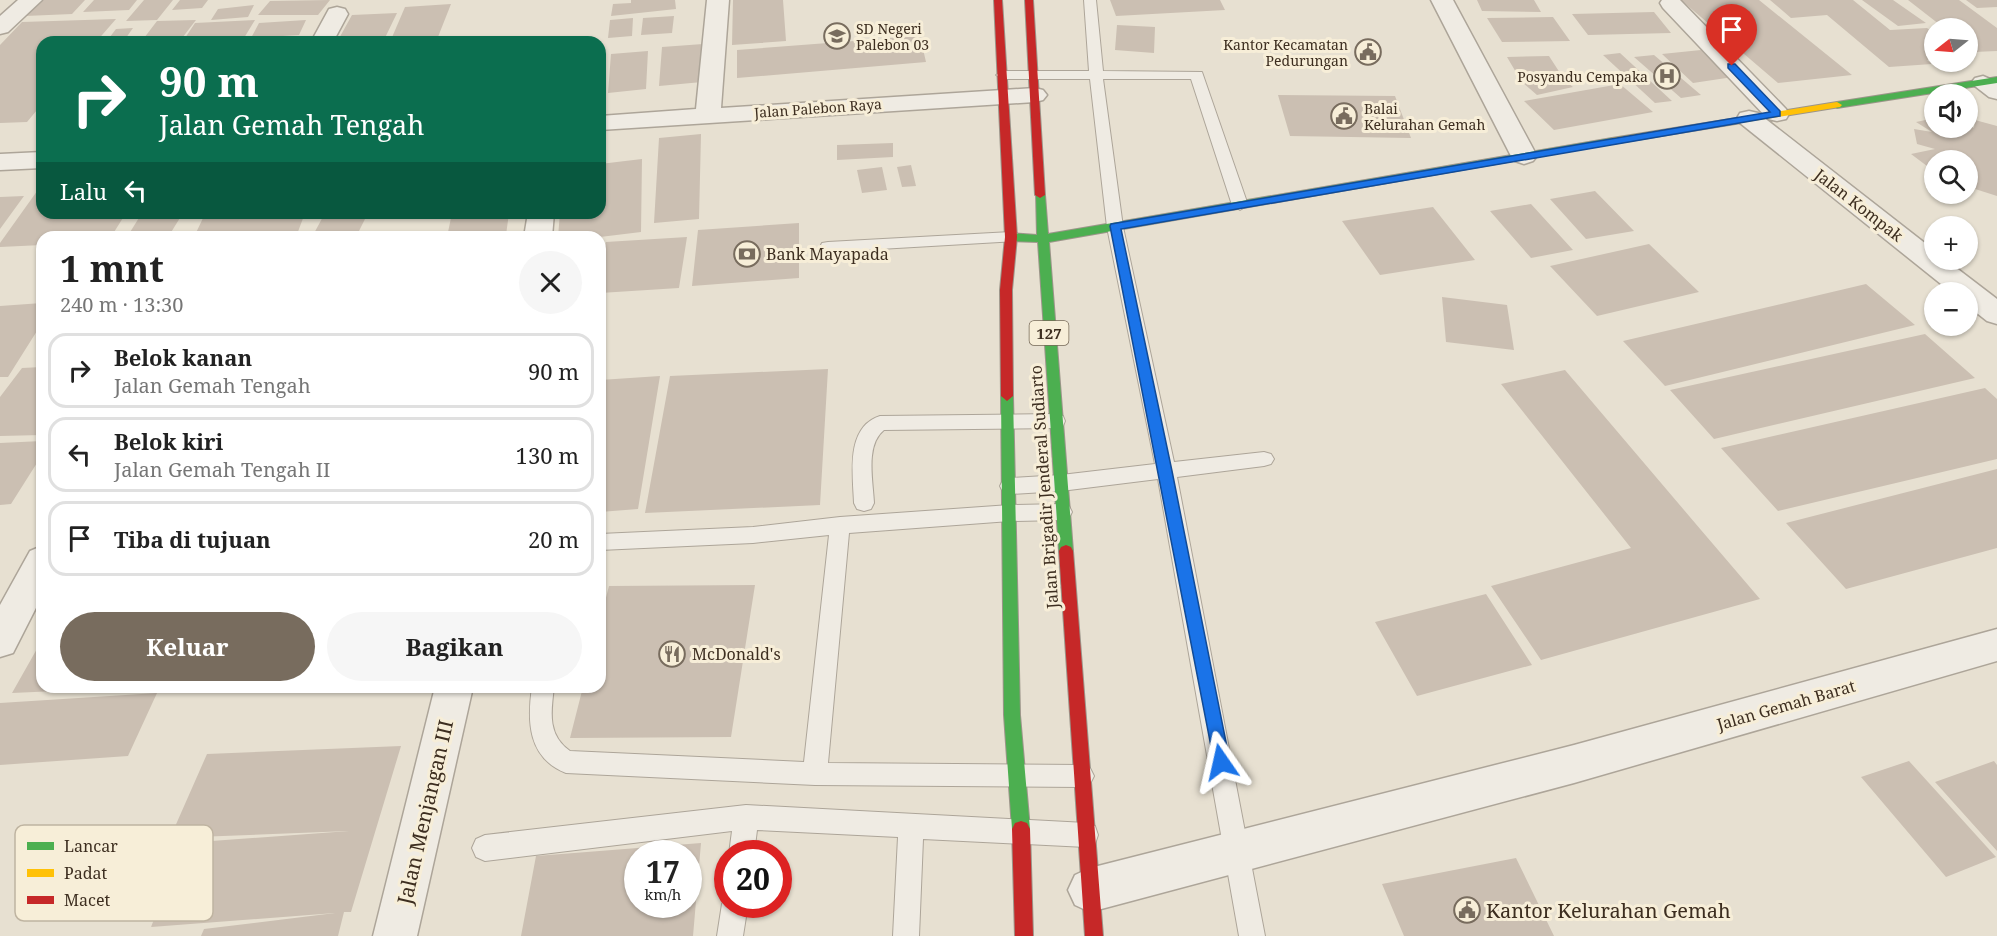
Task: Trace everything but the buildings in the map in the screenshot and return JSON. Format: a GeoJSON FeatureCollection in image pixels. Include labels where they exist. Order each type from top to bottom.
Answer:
{"type":"FeatureCollection","features":[{"type":"Feature","properties":{"kind":"main road","name":"Jalan Brigadir Jenderal Sudiarto"},"geometry":{"type":"LineString","coordinates":[[998,0],[1011,237],[1006,290],[1008,422],[1015,776],[1021,832],[1024,936]]}},
{"type":"Feature","properties":{"kind":"main road","name":"Jalan Brigadir Jenderal Sudiarto"},"geometry":{"type":"LineString","coordinates":[[1029,0],[1043,239],[1094,936]]}},
{"type":"Feature","properties":{"kind":"main road"},"geometry":{"type":"LineString","coordinates":[[1011,237],[1043,239],[1749,118],[1992,85]]}},
{"type":"Feature","properties":{"kind":"street"},"geometry":{"type":"LineString","coordinates":[[0,27],[31,0]]}},
{"type":"Feature","properties":{"kind":"street"},"geometry":{"type":"LineString","coordinates":[[708,116],[718,0]]}},
{"type":"Feature","properties":{"kind":"street"},"geometry":{"type":"LineString","coordinates":[[1442,0],[1524,156]]}},
{"type":"Feature","properties":{"kind":"street"},"geometry":{"type":"LineString","coordinates":[[1671,3],[1777,114]]}},
{"type":"Feature","properties":{"kind":"street"},"geometry":{"type":"LineString","coordinates":[[325,36],[337,14]]}},
{"type":"Feature","properties":{"kind":"street","name":"Jalan Palebon Raya"},"geometry":{"type":"LineString","coordinates":[[606,123],[708,116],[1003,86],[1035,85]]}},
{"type":"Feature","properties":{"kind":"street","name":"Jalan Kompak"},"geometry":{"type":"LineString","coordinates":[[1749,118],[1997,314]]}},
{"type":"Feature","properties":{"kind":"street"},"geometry":{"type":"LineString","coordinates":[[0,162],[36,160]]}},
{"type":"Feature","properties":{"kind":"street"},"geometry":{"type":"LineString","coordinates":[[0,641],[36,572]]}},
{"type":"Feature","properties":{"kind":"street","name":"Jalan Gemah Barat"},"geometry":{"type":"LineString","coordinates":[[1090,890],[1574,764],[1997,645]]}},
{"type":"Feature","properties":{"kind":"street","name":"Jalan Menjangan III"},"geometry":{"type":"LineString","coordinates":[[395,936],[453,693]]}},
{"type":"Feature","properties":{"kind":"lane"},"geometry":{"type":"LineString","coordinates":[[1090,0],[1096,75],[1115,226],[1166,471],[1252,936]]}},
{"type":"Feature","properties":{"kind":"lane"},"geometry":{"type":"LineString","coordinates":[[1035,85],[1096,75],[1197,75],[1240,205]]}},
{"type":"Feature","properties":{"kind":"lane"},"geometry":{"type":"LineString","coordinates":[[828,247],[1011,237]]}},
{"type":"Feature","properties":{"kind":"lane"},"geometry":{"type":"LineString","coordinates":[[864,503],[864,441],[873,427],[880,423],[1056,421]]}},
{"type":"Feature","properties":{"kind":"lane"},"geometry":{"type":"LineString","coordinates":[[1010,486],[1060,483],[1264,459]]}},
{"type":"Feature","properties":{"kind":"lane"},"geometry":{"type":"LineString","coordinates":[[606,542],[753,535],[840,525],[1010,513],[1062,512]]}},
{"type":"Feature","properties":{"kind":"lane"},"geometry":{"type":"LineString","coordinates":[[815,774],[840,525]]}},
{"type":"Feature","properties":{"kind":"lane"},"geometry":{"type":"LineString","coordinates":[[542,693],[539,722],[546,747],[566,762],[815,774],[1082,776]]}},
{"type":"Feature","properties":{"kind":"lane"},"geometry":{"type":"LineString","coordinates":[[485,848],[746,817],[1086,835]]}},
{"type":"Feature","properties":{"kind":"lane"},"geometry":{"type":"LineString","coordinates":[[743,840],[746,817]]}},
{"type":"Feature","properties":{"kind":"lane"},"geometry":{"type":"LineString","coordinates":[[906,936],[911,826]]}},
{"type":"Feature","properties":{"kind":"lane"},"geometry":{"type":"LineString","coordinates":[[730,936],[733,918]]}},
{"type":"Feature","properties":{"kind":"traffic: fast"},"geometry":{"type":"LineString","coordinates":[[1837,105],[1997,80]]}},
{"type":"Feature","properties":{"kind":"traffic: fast"},"geometry":{"type":"LineString","coordinates":[[1011,237],[1043,239],[1612,141]]}},
{"type":"Feature","properties":{"kind":"traffic: fast"},"geometry":{"type":"LineString","coordinates":[[1040,195],[1066,551]]}},
{"type":"Feature","properties":{"kind":"traffic: fast"},"geometry":{"type":"LineString","coordinates":[[1007,396],[1012,715],[1021,829]]}},
{"type":"Feature","properties":{"kind":"traffic: slow"},"geometry":{"type":"LineString","coordinates":[[1612,141],[1837,105]]}},
{"type":"Feature","properties":{"kind":"traffic: jam"},"geometry":{"type":"LineString","coordinates":[[998,0],[1011,237],[1006,290],[1007,396]]}},
{"type":"Feature","properties":{"kind":"traffic: jam"},"geometry":{"type":"LineString","coordinates":[[1029,0],[1040,195]]}},
{"type":"Feature","properties":{"kind":"traffic: jam"},"geometry":{"type":"LineString","coordinates":[[1066,551],[1094,936]]}},
{"type":"Feature","properties":{"kind":"traffic: jam"},"geometry":{"type":"LineString","coordinates":[[1021,829],[1024,936]]}},
{"type":"Feature","properties":{"kind":"place","name":"SD Negeri Palebon 03"},"geometry":{"type":"Point","coordinates":[837,36]}},
{"type":"Feature","properties":{"kind":"place","name":"Kantor Kecamatan Pedurungan"},"geometry":{"type":"Point","coordinates":[1368,52]}},
{"type":"Feature","properties":{"kind":"place","name":"Posyandu Cempaka"},"geometry":{"type":"Point","coordinates":[1667,76]}},
{"type":"Feature","properties":{"kind":"place","name":"Balai Kelurahan Gemah"},"geometry":{"type":"Point","coordinates":[1344,116]}},
{"type":"Feature","properties":{"kind":"place","name":"Bank Mayapada"},"geometry":{"type":"Point","coordinates":[747,254]}},
{"type":"Feature","properties":{"kind":"place","name":"McDonald's"},"geometry":{"type":"Point","coordinates":[672,654]}},
{"type":"Feature","properties":{"kind":"place","name":"Kantor Kelurahan Gemah"},"geometry":{"type":"Point","coordinates":[1467,910]}},
{"type":"Feature","properties":{"kind":"route"},"geometry":{"type":"LineString","coordinates":[[1221,762],[1166,471],[1115,226],[1777,114],[1732,66]]}}]}
